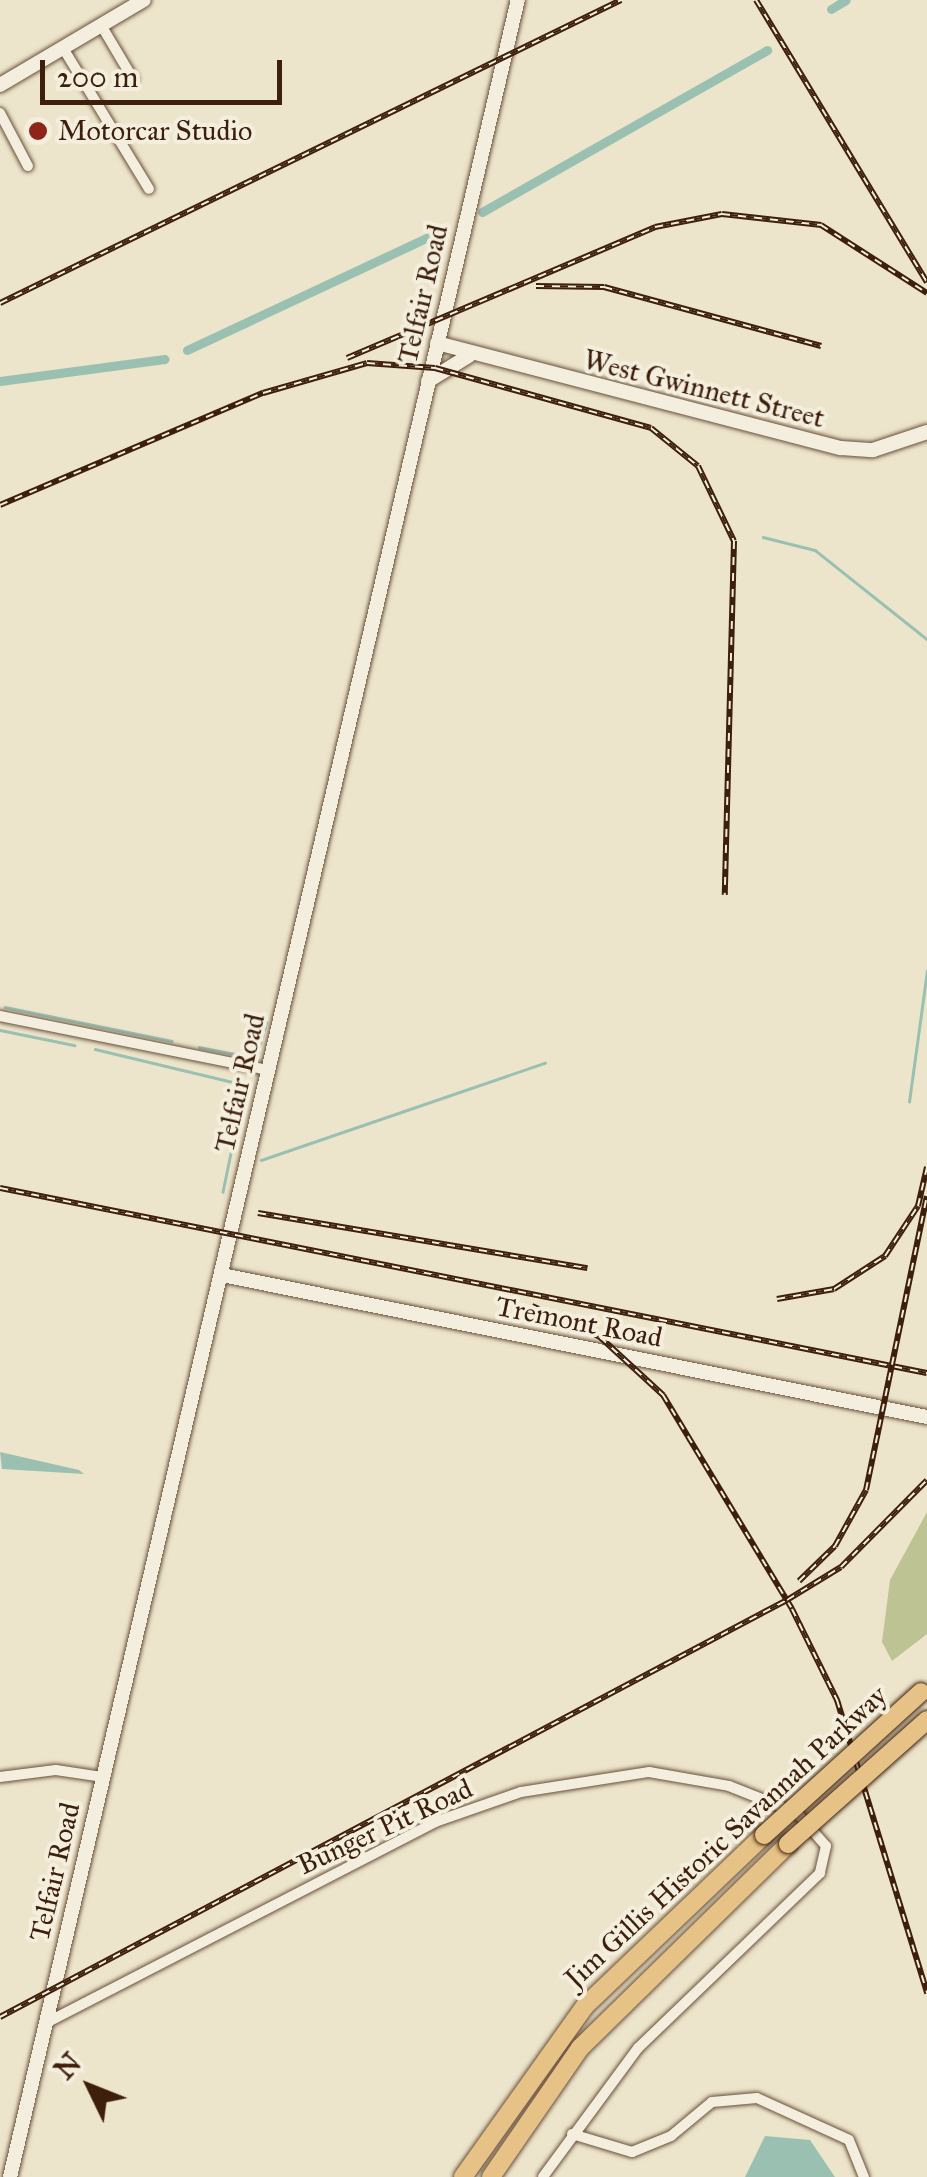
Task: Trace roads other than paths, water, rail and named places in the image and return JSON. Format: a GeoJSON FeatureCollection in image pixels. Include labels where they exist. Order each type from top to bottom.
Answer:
{"type":"FeatureCollection","features":[{"type":"Feature","properties":{"kind":"highway","name":"Jim Gillis Historic Savannah Parkway"},"geometry":{"type":"LineString","coordinates":[[463,2177],[585,2006],[764,1835],[924,1690]]}},
{"type":"Feature","properties":{"kind":"highway","name":"Jim Gillis Historic Savannah Parkway"},"geometry":{"type":"LineString","coordinates":[[491,2177],[580,2048],[788,1844],[927,1720]]}},
{"type":"Feature","properties":{"kind":"street"},"geometry":{"type":"LineString","coordinates":[[0,84],[144,0]]}},
{"type":"Feature","properties":{"kind":"street","name":"Telfair Road"},"geometry":{"type":"LineString","coordinates":[[10,2177],[518,0]]}},
{"type":"Feature","properties":{"kind":"street"},"geometry":{"type":"LineString","coordinates":[[101,25],[133,80]]}},
{"type":"Feature","properties":{"kind":"street"},"geometry":{"type":"LineString","coordinates":[[63,48],[149,189]]}},
{"type":"Feature","properties":{"kind":"street"},"geometry":{"type":"LineString","coordinates":[[0,113],[28,166]]}},
{"type":"Feature","properties":{"kind":"street"},"geometry":{"type":"LineString","coordinates":[[428,381],[470,355],[442,318]]}},
{"type":"Feature","properties":{"kind":"street","name":"West Gwinnett Street"},"geometry":{"type":"LineString","coordinates":[[436,346],[840,448],[872,450],[927,432]]}},
{"type":"Feature","properties":{"kind":"street"},"geometry":{"type":"LineString","coordinates":[[0,1016],[269,1070]]}},
{"type":"Feature","properties":{"kind":"street","name":"Tremont Road"},"geometry":{"type":"LineString","coordinates":[[222,1275],[927,1417]]}},
{"type":"Feature","properties":{"kind":"street","name":"Bunger Pit Road"},"geometry":{"type":"LineString","coordinates":[[46,2023],[435,1822],[521,1792],[649,1772],[767,1800],[814,1826],[826,1846],[820,1874],[670,2014],[572,2134],[543,2177]]}},
{"type":"Feature","properties":{"kind":"street"},"geometry":{"type":"LineString","coordinates":[[0,1777],[103,1776]]}},
{"type":"Feature","properties":{"kind":"street"},"geometry":{"type":"LineString","coordinates":[[572,2134],[632,2152],[671,2136],[712,2102],[758,2098],[849,2140],[864,2177]]}},
{"type":"Feature","properties":{"kind":"waterway"},"geometry":{"type":"LineString","coordinates":[[831,9],[846,0]]}},
{"type":"Feature","properties":{"kind":"waterway"},"geometry":{"type":"LineString","coordinates":[[482,212],[767,50]]}},
{"type":"Feature","properties":{"kind":"waterway"},"geometry":{"type":"LineString","coordinates":[[187,350],[432,235]]}},
{"type":"Feature","properties":{"kind":"waterway"},"geometry":{"type":"LineString","coordinates":[[0,381],[165,359]]}},
{"type":"Feature","properties":{"kind":"waterway"},"geometry":{"type":"LineString","coordinates":[[763,537],[815,550],[927,639]]}},
{"type":"Feature","properties":{"kind":"waterway"},"geometry":{"type":"LineString","coordinates":[[909,1102],[927,971]]}},
{"type":"Feature","properties":{"kind":"waterway"},"geometry":{"type":"LineString","coordinates":[[5,1007],[172,1041]]}},
{"type":"Feature","properties":{"kind":"waterway"},"geometry":{"type":"LineString","coordinates":[[199,1047],[256,1058],[266,1022]]}},
{"type":"Feature","properties":{"kind":"waterway"},"geometry":{"type":"LineString","coordinates":[[0,1030],[74,1045]]}},
{"type":"Feature","properties":{"kind":"waterway"},"geometry":{"type":"LineString","coordinates":[[95,1049],[245,1085],[223,1192]]}},
{"type":"Feature","properties":{"kind":"waterway"},"geometry":{"type":"LineString","coordinates":[[261,1160],[545,1063]]}},
{"type":"Feature","properties":{"kind":"railway"},"geometry":{"type":"LineString","coordinates":[[0,303],[621,0]]}},
{"type":"Feature","properties":{"kind":"railway"},"geometry":{"type":"LineString","coordinates":[[756,0],[927,282]]}},
{"type":"Feature","properties":{"kind":"railway"},"geometry":{"type":"LineString","coordinates":[[347,358],[655,227],[722,214],[821,225],[927,293]]}},
{"type":"Feature","properties":{"kind":"railway"},"geometry":{"type":"LineString","coordinates":[[536,286],[604,287],[821,346]]}},
{"type":"Feature","properties":{"kind":"railway"},"geometry":{"type":"LineString","coordinates":[[0,505],[263,393],[367,363],[435,368],[651,428],[698,466],[734,541],[725,895]]}},
{"type":"Feature","properties":{"kind":"railway"},"geometry":{"type":"LineString","coordinates":[[777,1299],[834,1289],[885,1256],[918,1206],[927,1167]]}},
{"type":"Feature","properties":{"kind":"railway"},"geometry":{"type":"LineString","coordinates":[[0,1188],[927,1373]]}},
{"type":"Feature","properties":{"kind":"railway"},"geometry":{"type":"LineString","coordinates":[[799,1581],[835,1546],[866,1490],[927,1196]]}},
{"type":"Feature","properties":{"kind":"railway"},"geometry":{"type":"LineString","coordinates":[[258,1213],[587,1268]]}},
{"type":"Feature","properties":{"kind":"railway"},"geometry":{"type":"LineString","coordinates":[[532,1306],[600,1337],[663,1395],[792,1609],[837,1700],[927,1993]]}},
{"type":"Feature","properties":{"kind":"railway"},"geometry":{"type":"LineString","coordinates":[[0,2017],[787,1600],[841,1567],[927,1480]]}},
{"type":"Feature","properties":{"kind":"place","name":"Motorcar Studio"},"geometry":{"type":"Point","coordinates":[38,131]}}]}
